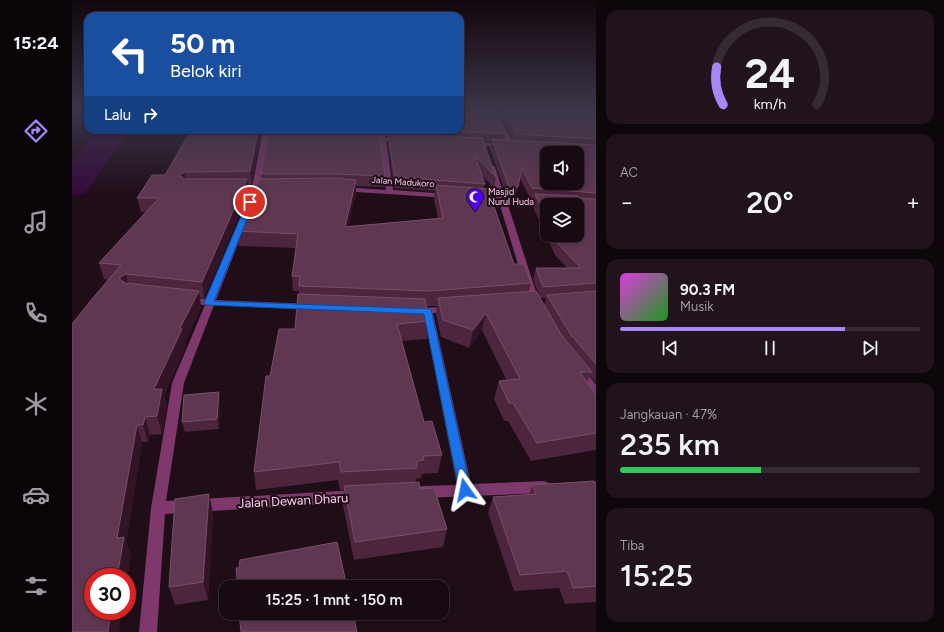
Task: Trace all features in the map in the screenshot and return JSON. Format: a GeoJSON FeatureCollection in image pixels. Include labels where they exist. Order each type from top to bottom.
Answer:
{"type":"FeatureCollection","features":[{"type":"Feature","properties":{"kind":"street"},"geometry":{"type":"LineString","coordinates":[[148,632],[158,508],[178,383],[209,303],[257,188],[260,138]]}},
{"type":"Feature","properties":{"kind":"street"},"geometry":{"type":"LineString","coordinates":[[468,143],[486,151],[512,147],[508,138]]}},
{"type":"Feature","properties":{"kind":"street"},"geometry":{"type":"LineString","coordinates":[[358,139],[405,141]]}},
{"type":"Feature","properties":{"kind":"street"},"geometry":{"type":"LineString","coordinates":[[381,140],[390,191]]}},
{"type":"Feature","properties":{"kind":"street"},"geometry":{"type":"LineString","coordinates":[[486,151],[536,305]]}},
{"type":"Feature","properties":{"kind":"street","name":"Jalan Madukoro"},"geometry":{"type":"LineString","coordinates":[[335,188],[458,197]]}},
{"type":"Feature","properties":{"kind":"street"},"geometry":{"type":"LineString","coordinates":[[473,198],[540,203]]}},
{"type":"Feature","properties":{"kind":"street"},"geometry":{"type":"LineString","coordinates":[[177,300],[209,303],[318,307]]}},
{"type":"Feature","properties":{"kind":"street"},"geometry":{"type":"LineString","coordinates":[[404,310],[428,311],[458,309]]}},
{"type":"Feature","properties":{"kind":"street"},"geometry":{"type":"LineString","coordinates":[[428,311],[465,490]]}},
{"type":"Feature","properties":{"kind":"street"},"geometry":{"type":"LineString","coordinates":[[572,362],[596,393]]}},
{"type":"Feature","properties":{"kind":"street"},"geometry":{"type":"LineString","coordinates":[[410,493],[557,487]]}},
{"type":"Feature","properties":{"kind":"street","name":"Jalan Dewan Dharu"},"geometry":{"type":"LineString","coordinates":[[158,508],[370,495]]}},
{"type":"Feature","properties":{"kind":"building"},"geometry":{"type":"Polygon","coordinates":[[[186,138],[256,138],[250,171],[185,172],[179,175],[185,179],[247,179],[202,282],[126,274],[119,278],[125,283],[199,291],[180,328],[182,329],[154,389],[162,389],[157,416],[145,417],[143,425],[137,425],[117,538],[124,537],[119,568],[84,568],[84,620],[110,620],[108,632],[72,632],[72,324],[121,265],[99,263],[159,198],[137,198],[152,175],[165,175],[186,138]]]}},
{"type":"Feature","properties":{"kind":"building"},"geometry":{"type":"Polygon","coordinates":[[[267,138],[380,138],[385,176],[335,174],[261,174],[267,138]]]}},
{"type":"Feature","properties":{"kind":"building"},"geometry":{"type":"Polygon","coordinates":[[[389,138],[482,138],[496,177],[475,156],[485,184],[395,177],[389,138]]]}},
{"type":"Feature","properties":{"kind":"building"},"geometry":{"type":"Polygon","coordinates":[[[492,139],[596,145],[596,193],[558,190],[584,190],[584,146],[540,146],[540,189],[532,188],[522,168],[518,187],[509,187],[492,139]]]}},
{"type":"Feature","properties":{"kind":"building"},"geometry":{"type":"Polygon","coordinates":[[[335,178],[356,180],[345,227],[443,218],[436,185],[488,189],[514,264],[524,264],[531,283],[430,291],[299,286],[300,276],[292,276],[298,234],[237,231],[259,179],[335,178]]]}},
{"type":"Feature","properties":{"kind":"building"},"geometry":{"type":"Polygon","coordinates":[[[535,194],[578,196],[580,198],[540,198],[540,205],[535,194]]]}},
{"type":"Feature","properties":{"kind":"building"},"geometry":{"type":"Polygon","coordinates":[[[584,198],[596,199],[596,283],[543,287],[536,268],[581,268],[557,242],[584,242],[584,198]]]}},
{"type":"Feature","properties":{"kind":"building"},"geometry":{"type":"Polygon","coordinates":[[[536,291],[562,336],[592,372],[580,372],[596,395],[596,433],[537,443],[513,403],[509,403],[499,381],[520,379],[486,313],[473,330],[443,320],[438,298],[536,291]]]}},
{"type":"Feature","properties":{"kind":"building"},"geometry":{"type":"Polygon","coordinates":[[[596,291],[596,364],[571,335],[547,295],[596,291]]]}},
{"type":"Feature","properties":{"kind":"building"},"geometry":{"type":"Polygon","coordinates":[[[298,294],[425,299],[429,321],[397,324],[424,422],[432,421],[442,455],[423,456],[424,460],[417,461],[417,468],[341,472],[339,462],[254,472],[266,376],[270,376],[279,329],[295,329],[298,294]]]}},
{"type":"Feature","properties":{"kind":"building"},"geometry":{"type":"Polygon","coordinates":[[[219,392],[217,419],[182,422],[184,395],[219,392]]]}},
{"type":"Feature","properties":{"kind":"building"},"geometry":{"type":"Polygon","coordinates":[[[594,481],[596,483],[596,586],[573,588],[567,571],[520,575],[493,497],[536,494],[532,485],[594,481]]]}},
{"type":"Feature","properties":{"kind":"building"},"geometry":{"type":"Polygon","coordinates":[[[419,482],[420,489],[434,488],[447,529],[355,542],[344,486],[419,482]]]}},
{"type":"Feature","properties":{"kind":"building"},"geometry":{"type":"Polygon","coordinates":[[[209,494],[203,582],[169,587],[175,499],[209,494]]]}},
{"type":"Feature","properties":{"kind":"building"},"geometry":{"type":"Polygon","coordinates":[[[337,542],[345,580],[237,580],[236,568],[239,568],[240,560],[337,542]]]}},
{"type":"Feature","properties":{"kind":"building"},"geometry":{"type":"Polygon","coordinates":[[[240,620],[354,620],[357,632],[241,632],[240,620]]]}},
{"type":"Feature","properties":{"kind":"waterway"},"geometry":{"type":"LineString","coordinates":[[72,185],[108,138]]}},
{"type":"Feature","properties":{"kind":"place","name":"Masjid Nurul Huda"},"geometry":{"type":"Point","coordinates":[475,212]}},
{"type":"Feature","properties":{"kind":"route"},"geometry":{"type":"LineString","coordinates":[[250,202],[209,303],[428,311],[465,490]]}}]}
